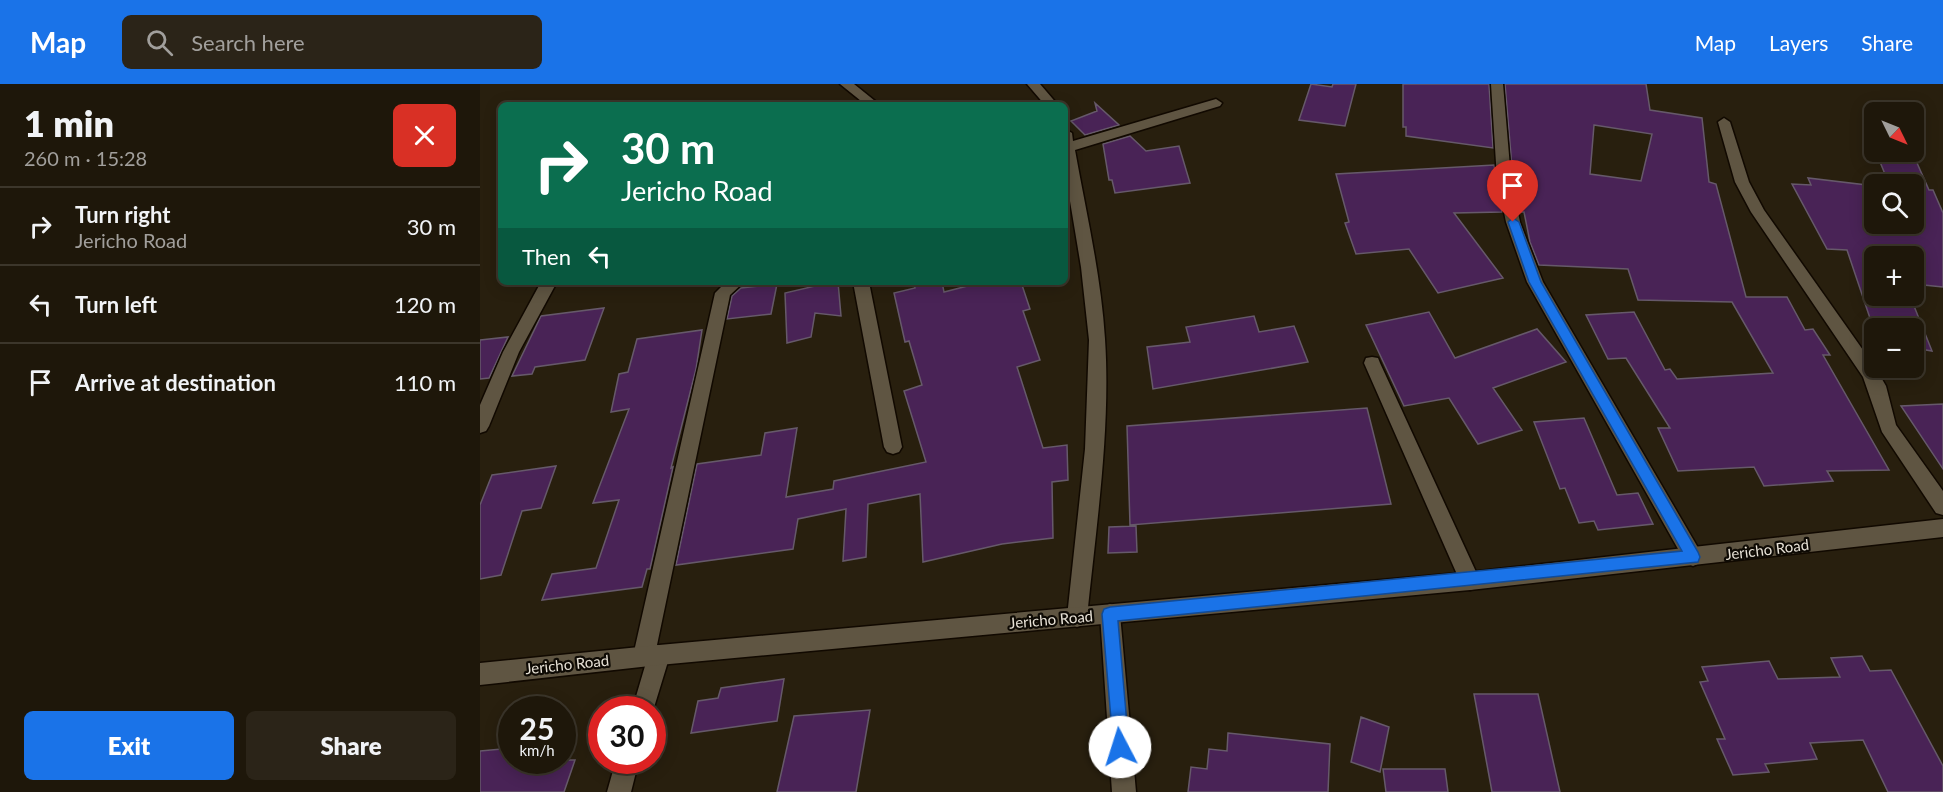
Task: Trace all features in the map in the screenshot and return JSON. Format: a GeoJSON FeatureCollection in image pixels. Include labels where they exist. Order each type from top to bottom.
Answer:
{"type":"FeatureCollection","features":[{"type":"Feature","properties":{"kind":"street"},"geometry":{"type":"LineString","coordinates":[[846,84],[869,102]]}},
{"type":"Feature","properties":{"kind":"street"},"geometry":{"type":"LineString","coordinates":[[1033,84],[1049,102]]}},
{"type":"Feature","properties":{"kind":"street"},"geometry":{"type":"LineString","coordinates":[[1497,84],[1504,179],[1513,222],[1535,282],[1693,557]]}},
{"type":"Feature","properties":{"kind":"street"},"geometry":{"type":"LineString","coordinates":[[1068,140],[1216,103]]}},
{"type":"Feature","properties":{"kind":"street"},"geometry":{"type":"LineString","coordinates":[[1724,122],[1742,182],[1758,212],[1869,372],[1877,386],[1888,428],[1943,507]]}},
{"type":"Feature","properties":{"kind":"street"},"geometry":{"type":"LineString","coordinates":[[1068,146],[1089,267],[1097,340],[1094,449],[1077,617]]}},
{"type":"Feature","properties":{"kind":"street"},"geometry":{"type":"LineString","coordinates":[[480,426],[511,352],[547,285]]}},
{"type":"Feature","properties":{"kind":"street"},"geometry":{"type":"LineString","coordinates":[[645,696],[651,655],[720,303],[723,292],[732,285]]}},
{"type":"Feature","properties":{"kind":"street"},"geometry":{"type":"LineString","coordinates":[[862,285],[893,447]]}},
{"type":"Feature","properties":{"kind":"street"},"geometry":{"type":"LineString","coordinates":[[1372,363],[1470,581]]}},
{"type":"Feature","properties":{"kind":"street","name":"Jericho Road"},"geometry":{"type":"LineString","coordinates":[[480,674],[651,655],[1470,581],[1943,528]]}},
{"type":"Feature","properties":{"kind":"street"},"geometry":{"type":"LineString","coordinates":[[1110,614],[1124,792]]}},
{"type":"Feature","properties":{"kind":"street"},"geometry":{"type":"LineString","coordinates":[[619,792],[624,774]]}},
{"type":"Feature","properties":{"kind":"building"},"geometry":{"type":"Polygon","coordinates":[[[1311,84],[1332,87],[1333,84],[1356,84],[1345,126],[1299,120],[1311,84]]]}},
{"type":"Feature","properties":{"kind":"building"},"geometry":{"type":"Polygon","coordinates":[[[1403,84],[1489,84],[1493,148],[1406,136],[1406,127],[1403,127],[1403,84]]]}},
{"type":"Feature","properties":{"kind":"building"},"geometry":{"type":"Polygon","coordinates":[[[1505,84],[1646,84],[1650,110],[1702,118],[1709,182],[1716,184],[1746,297],[1787,297],[1805,330],[1813,329],[1830,355],[1823,355],[1889,470],[1827,471],[1833,481],[1764,486],[1754,467],[1678,471],[1658,428],[1670,428],[1626,358],[1608,359],[1586,315],[1634,312],[1665,370],[1670,369],[1677,379],[1773,373],[1732,302],[1638,300],[1628,269],[1539,265],[1530,242],[1524,212],[1520,212],[1513,179],[1505,84]],[[1594,125],[1590,174],[1641,181],[1652,134],[1594,125]]]}},
{"type":"Feature","properties":{"kind":"building"},"geometry":{"type":"Polygon","coordinates":[[[1095,103],[1119,125],[1085,135],[1071,121],[1097,111],[1095,103]]]}},
{"type":"Feature","properties":{"kind":"building"},"geometry":{"type":"Polygon","coordinates":[[[1130,136],[1146,151],[1179,146],[1190,183],[1115,193],[1112,180],[1109,180],[1103,144],[1130,136]]]}},
{"type":"Feature","properties":{"kind":"building"},"geometry":{"type":"Polygon","coordinates":[[[1880,162],[1917,162],[1922,174],[1885,174],[1880,162]]]}},
{"type":"Feature","properties":{"kind":"building"},"geometry":{"type":"Polygon","coordinates":[[[1494,165],[1502,212],[1454,213],[1503,278],[1438,293],[1409,249],[1356,254],[1345,223],[1349,222],[1336,174],[1494,165]]]}},
{"type":"Feature","properties":{"kind":"building"},"geometry":{"type":"Polygon","coordinates":[[[1808,178],[1864,185],[1864,234],[1924,234],[1924,179],[1929,190],[1933,190],[1943,213],[1943,287],[1924,285],[1924,246],[1864,246],[1864,300],[1847,250],[1827,249],[1792,184],[1811,185],[1808,178]]]}},
{"type":"Feature","properties":{"kind":"building"},"geometry":{"type":"Polygon","coordinates":[[[777,285],[771,314],[727,319],[732,296],[741,288],[777,285]]]}},
{"type":"Feature","properties":{"kind":"building"},"geometry":{"type":"Polygon","coordinates":[[[819,285],[838,285],[841,316],[815,313],[811,337],[787,343],[785,293],[819,285]]]}},
{"type":"Feature","properties":{"kind":"building"},"geometry":{"type":"Polygon","coordinates":[[[914,285],[943,285],[944,292],[971,285],[1022,285],[1030,309],[1023,311],[1040,360],[1017,367],[1043,448],[1067,445],[1068,480],[1052,482],[1053,538],[1002,544],[923,562],[920,494],[868,504],[866,557],[843,561],[846,509],[798,519],[793,549],[676,565],[697,464],[761,455],[765,433],[797,428],[786,497],[833,489],[834,481],[926,462],[904,391],[922,385],[909,341],[905,342],[894,293],[915,288],[914,285]]]}},
{"type":"Feature","properties":{"kind":"building"},"geometry":{"type":"Polygon","coordinates":[[[1866,306],[1914,306],[1919,318],[1870,318],[1866,306]]]}},
{"type":"Feature","properties":{"kind":"building"},"geometry":{"type":"Polygon","coordinates":[[[604,308],[585,360],[535,367],[532,374],[512,376],[541,316],[604,308]]]}},
{"type":"Feature","properties":{"kind":"building"},"geometry":{"type":"Polygon","coordinates":[[[1429,312],[1455,358],[1537,329],[1566,362],[1493,388],[1522,430],[1478,444],[1449,398],[1404,406],[1366,325],[1429,312]]]}},
{"type":"Feature","properties":{"kind":"building"},"geometry":{"type":"Polygon","coordinates":[[[1254,316],[1259,332],[1294,326],[1308,362],[1153,389],[1147,347],[1190,342],[1186,327],[1254,316]]]}},
{"type":"Feature","properties":{"kind":"building"},"geometry":{"type":"Polygon","coordinates":[[[702,330],[696,369],[671,468],[673,467],[650,569],[647,569],[642,587],[542,600],[552,574],[596,568],[619,500],[593,503],[629,409],[611,412],[619,374],[628,372],[637,339],[702,330]]]}},
{"type":"Feature","properties":{"kind":"building"},"geometry":{"type":"Polygon","coordinates":[[[1924,331],[1932,351],[1924,350],[1924,331]]]}},
{"type":"Feature","properties":{"kind":"building"},"geometry":{"type":"Polygon","coordinates":[[[508,337],[489,378],[480,379],[480,340],[508,337]]]}},
{"type":"Feature","properties":{"kind":"building"},"geometry":{"type":"Polygon","coordinates":[[[1943,404],[1943,469],[1901,406],[1943,404]]]}},
{"type":"Feature","properties":{"kind":"building"},"geometry":{"type":"Polygon","coordinates":[[[1367,408],[1391,504],[1130,525],[1127,426],[1367,408]]]}},
{"type":"Feature","properties":{"kind":"building"},"geometry":{"type":"Polygon","coordinates":[[[1584,418],[1617,495],[1638,493],[1653,524],[1598,530],[1594,521],[1579,523],[1565,488],[1560,489],[1534,422],[1584,418]]]}},
{"type":"Feature","properties":{"kind":"building"},"geometry":{"type":"Polygon","coordinates":[[[556,466],[541,508],[522,511],[501,575],[480,579],[480,505],[492,475],[556,466]]]}},
{"type":"Feature","properties":{"kind":"building"},"geometry":{"type":"Polygon","coordinates":[[[1136,526],[1137,552],[1108,553],[1109,527],[1136,526]]]}},
{"type":"Feature","properties":{"kind":"building"},"geometry":{"type":"Polygon","coordinates":[[[1862,656],[1870,671],[1891,670],[1943,766],[1943,792],[1888,792],[1863,740],[1810,743],[1817,759],[1765,764],[1769,772],[1733,775],[1717,739],[1725,739],[1700,682],[1708,681],[1702,667],[1769,661],[1778,679],[1840,677],[1831,658],[1862,656]]]}},
{"type":"Feature","properties":{"kind":"building"},"geometry":{"type":"Polygon","coordinates":[[[784,679],[777,721],[691,733],[698,701],[718,698],[721,688],[784,679]]]}},
{"type":"Feature","properties":{"kind":"building"},"geometry":{"type":"Polygon","coordinates":[[[1474,694],[1538,694],[1560,792],[1492,792],[1474,694]]]}},
{"type":"Feature","properties":{"kind":"building"},"geometry":{"type":"Polygon","coordinates":[[[870,710],[856,792],[777,792],[794,716],[870,710]]]}},
{"type":"Feature","properties":{"kind":"building"},"geometry":{"type":"Polygon","coordinates":[[[1361,717],[1389,727],[1380,772],[1351,762],[1361,717]]]}},
{"type":"Feature","properties":{"kind":"building"},"geometry":{"type":"Polygon","coordinates":[[[1228,733],[1330,744],[1328,792],[1188,792],[1191,767],[1207,769],[1209,749],[1227,751],[1228,733]]]}},
{"type":"Feature","properties":{"kind":"building"},"geometry":{"type":"Polygon","coordinates":[[[498,749],[498,774],[570,774],[564,792],[480,792],[480,751],[498,749]]]}},
{"type":"Feature","properties":{"kind":"building"},"geometry":{"type":"Polygon","coordinates":[[[1383,769],[1445,769],[1448,792],[1386,792],[1383,769]]]}},
{"type":"Feature","properties":{"kind":"route"},"geometry":{"type":"LineString","coordinates":[[1120,747],[1110,614],[1470,581],[1693,557],[1535,282],[1513,222]]}}]}
